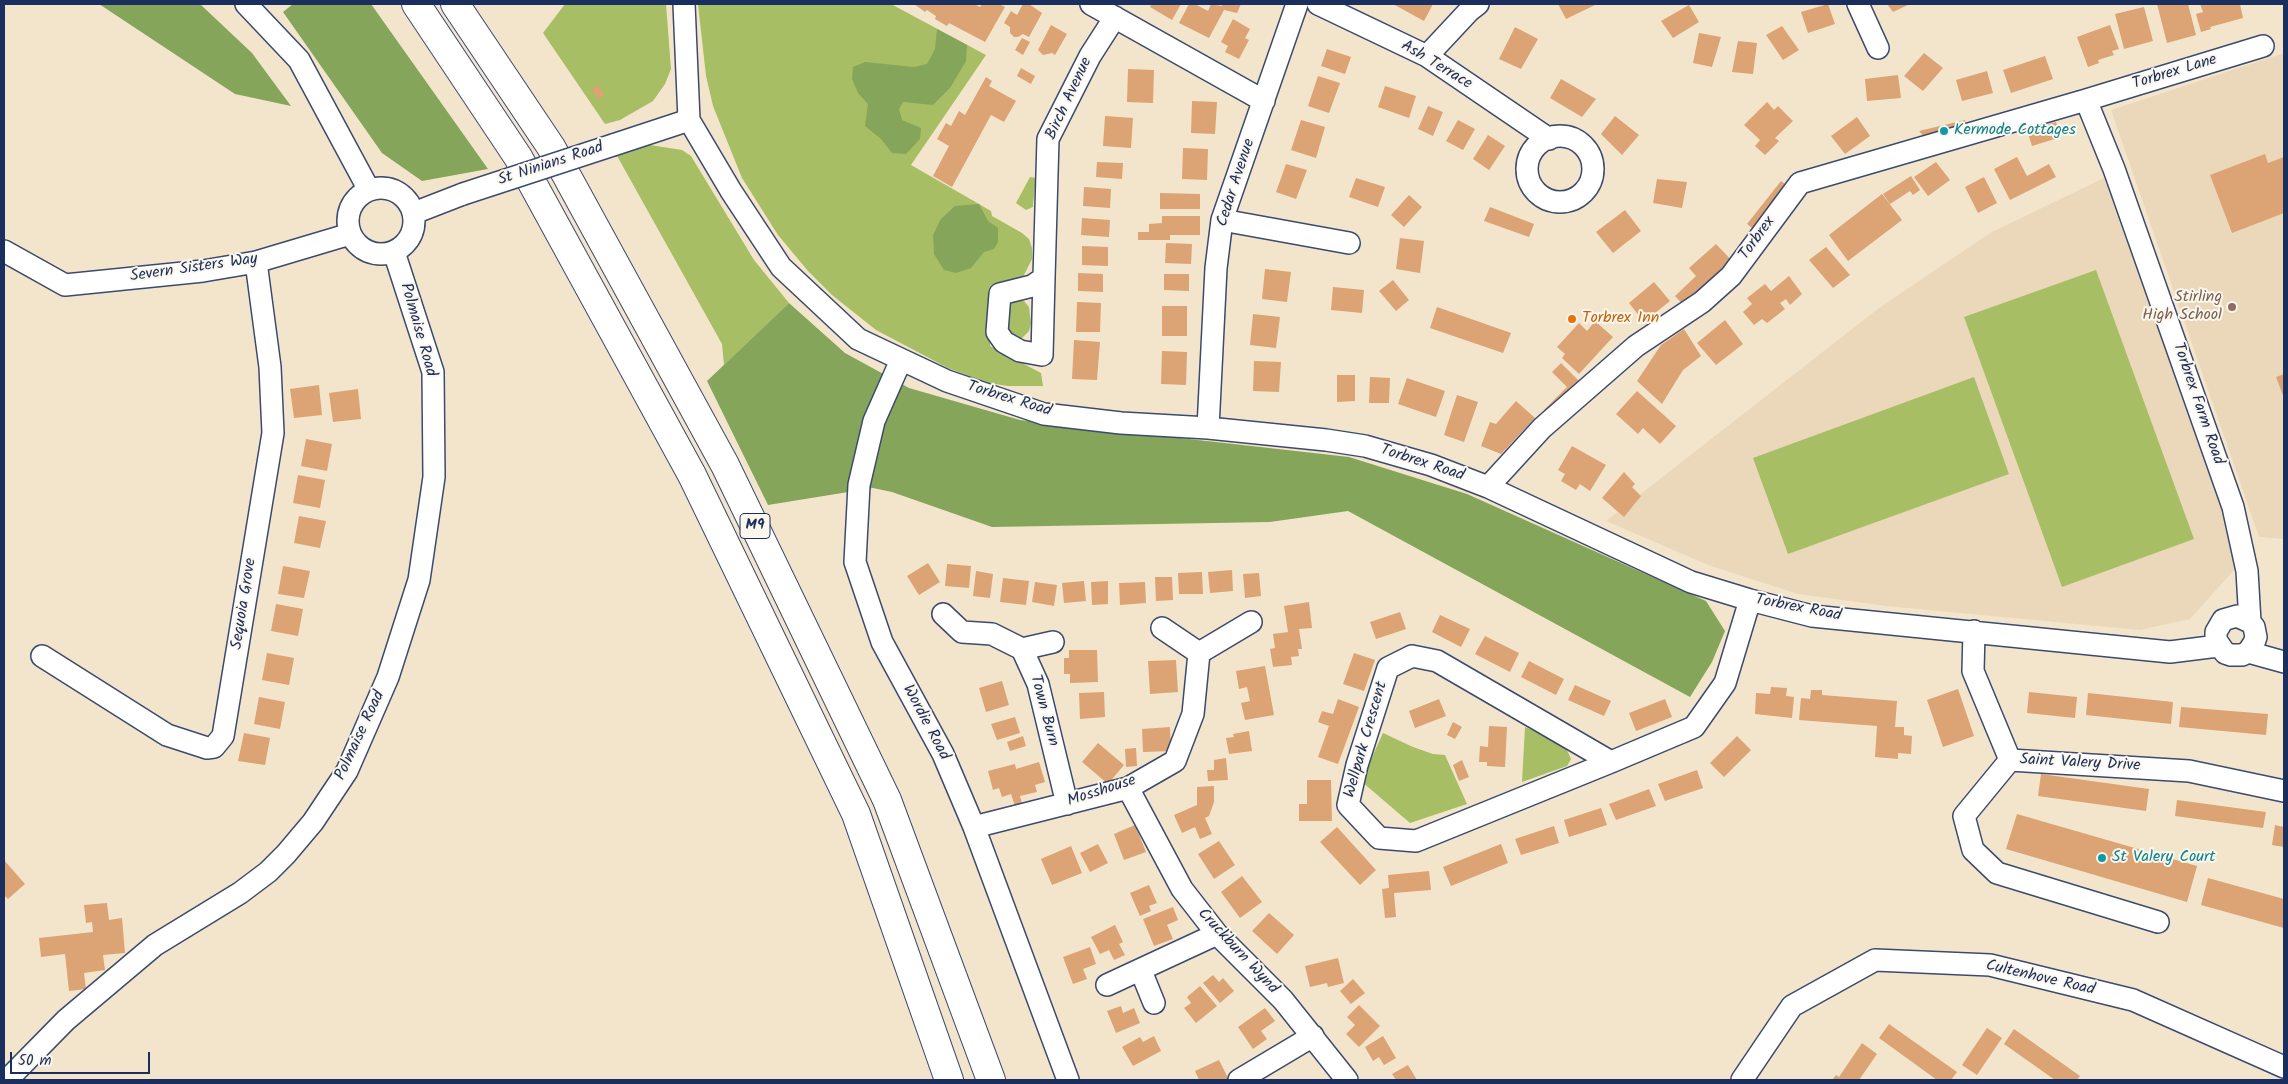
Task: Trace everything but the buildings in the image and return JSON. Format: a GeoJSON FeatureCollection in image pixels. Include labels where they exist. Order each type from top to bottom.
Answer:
{"type":"FeatureCollection","features":[{"type":"Feature","properties":{"kind":"highway","name":"M9"},"geometry":{"type":"LineString","coordinates":[[416,4],[518,157],[692,474],[856,814],[949,1080]]}},
{"type":"Feature","properties":{"kind":"highway","name":"M9"},"geometry":{"type":"LineString","coordinates":[[455,4],[551,147],[725,465],[887,800],[991,1080]]}},
{"type":"Feature","properties":{"kind":"street"},"geometry":{"type":"LineString","coordinates":[[246,4],[299,60],[369,190]]}},
{"type":"Feature","properties":{"kind":"street"},"geometry":{"type":"LineString","coordinates":[[684,4],[689,120]]}},
{"type":"Feature","properties":{"kind":"street"},"geometry":{"type":"LineString","coordinates":[[1091,4],[1264,102]]}},
{"type":"Feature","properties":{"kind":"street","name":"Cedar Avenue"},"geometry":{"type":"LineString","coordinates":[[1208,428],[1216,268],[1222,220],[1297,4]]}},
{"type":"Feature","properties":{"kind":"street","name":"Ash Terrace"},"geometry":{"type":"LineString","coordinates":[[1318,4],[1427,56],[1549,138]]}},
{"type":"Feature","properties":{"kind":"street"},"geometry":{"type":"LineString","coordinates":[[1427,56],[1468,11],[1478,4]]}},
{"type":"Feature","properties":{"kind":"street"},"geometry":{"type":"LineString","coordinates":[[1858,4],[1878,48]]}},
{"type":"Feature","properties":{"kind":"street","name":"Birch Avenue"},"geometry":{"type":"LineString","coordinates":[[1044,278],[1048,139],[1090,56],[1115,17]]}},
{"type":"Feature","properties":{"kind":"street","name":"Torbrex Lane"},"geometry":{"type":"LineString","coordinates":[[2086,100],[2263,46]]}},
{"type":"Feature","properties":{"kind":"street","name":"Torbrex"},"geometry":{"type":"LineString","coordinates":[[1488,487],[1542,428],[1629,352],[1702,302],[1731,276],[1800,183],[2086,100]]}},
{"type":"Feature","properties":{"kind":"street","name":"Torbrex Farm Road"},"geometry":{"type":"LineString","coordinates":[[2086,100],[2117,178],[2233,507],[2247,571],[2251,637]]}},
{"type":"Feature","properties":{"kind":"street","name":"St Ninians Road"},"geometry":{"type":"LineString","coordinates":[[414,213],[463,194],[689,120]]}},
{"type":"Feature","properties":{"kind":"street","name":"Torbrex Road"},"geometry":{"type":"LineString","coordinates":[[689,120],[731,191],[781,267],[858,339],[947,381],[1044,414],[1121,423],[1208,428],[1326,440],[1365,446],[1431,465],[1488,487],[1691,582],[1812,616],[2170,652],[2219,633],[2237,616],[2251,637],[2284,661]]}},
{"type":"Feature","properties":{"kind":"street"},"geometry":{"type":"LineString","coordinates":[[380,188],[392,189],[409,202],[414,213],[415,222],[409,240],[394,252],[383,255],[373,254],[355,243],[350,234],[349,213],[360,195],[369,190],[380,188]]}},
{"type":"Feature","properties":{"kind":"street"},"geometry":{"type":"LineString","coordinates":[[1222,220],[1349,243]]}},
{"type":"Feature","properties":{"kind":"street","name":"Severn Sisters Way"},"geometry":{"type":"LineString","coordinates":[[4,251],[65,285],[203,271],[256,262],[350,234]]}},
{"type":"Feature","properties":{"kind":"street","name":"Polmaise Road"},"geometry":{"type":"LineString","coordinates":[[7,1080],[66,1020],[155,945],[240,893],[268,872],[286,854],[312,822],[346,770],[388,678],[419,580],[434,477],[433,372],[394,252]]}},
{"type":"Feature","properties":{"kind":"street","name":"Sequoia Grove"},"geometry":{"type":"LineString","coordinates":[[42,656],[167,735],[207,748],[214,747],[223,736],[273,433],[270,367],[256,262]]}},
{"type":"Feature","properties":{"kind":"street","name":"Wordie Road"},"geometry":{"type":"LineString","coordinates":[[901,360],[874,421],[859,485],[855,562],[882,642],[942,754],[974,827],[1068,1080]]}},
{"type":"Feature","properties":{"kind":"street"},"geometry":{"type":"LineString","coordinates":[[2219,633],[2247,571]]}},
{"type":"Feature","properties":{"kind":"street","name":"Wellpark Crescent"},"geometry":{"type":"LineString","coordinates":[[1612,762],[1437,661],[1412,656],[1388,668],[1357,766],[1348,805],[1379,838],[1416,841],[1612,762],[1694,727],[1725,683],[1750,600]]}},
{"type":"Feature","properties":{"kind":"street"},"geometry":{"type":"LineString","coordinates":[[943,614],[962,632],[992,634],[1022,649],[1053,642]]}},
{"type":"Feature","properties":{"kind":"street"},"geometry":{"type":"LineString","coordinates":[[1162,628],[1199,653],[1251,622]]}},
{"type":"Feature","properties":{"kind":"street","name":"Saint Valery Drive"},"geometry":{"type":"LineString","coordinates":[[1974,631],[1973,672],[2010,760],[2190,771],[2284,791]]}},
{"type":"Feature","properties":{"kind":"street","name":"Torbrex Road"},"geometry":{"type":"LineString","coordinates":[[2219,633],[2231,655],[2242,655],[2251,637]]}},
{"type":"Feature","properties":{"kind":"street","name":"Town Burn"},"geometry":{"type":"LineString","coordinates":[[1022,649],[1038,684],[1067,804]]}},
{"type":"Feature","properties":{"kind":"street","name":"Mosshouse"},"geometry":{"type":"LineString","coordinates":[[974,827],[1128,788],[1175,761],[1193,714],[1199,653]]}},
{"type":"Feature","properties":{"kind":"street"},"geometry":{"type":"LineString","coordinates":[[2010,760],[1964,816],[1973,850],[1997,873],[2158,922]]}},
{"type":"Feature","properties":{"kind":"street","name":"Cruckburn Wynd"},"geometry":{"type":"LineString","coordinates":[[1128,788],[1182,889],[1217,934],[1283,1000],[1347,1080]]}},
{"type":"Feature","properties":{"kind":"street"},"geometry":{"type":"LineString","coordinates":[[1107,986],[1217,934]]}},
{"type":"Feature","properties":{"kind":"street","name":"Cultenhove Road"},"geometry":{"type":"LineString","coordinates":[[1742,1080],[1792,1006],[1875,960],[1990,965],[2133,1000],[2284,1067]]}},
{"type":"Feature","properties":{"kind":"street"},"geometry":{"type":"LineString","coordinates":[[1141,971],[1154,1003]]}},
{"type":"Feature","properties":{"kind":"street"},"geometry":{"type":"LineString","coordinates":[[1239,1080],[1313,1036]]}},
{"type":"Feature","properties":{"kind":"shaded area","name":"Stirling High School"},"geometry":{"type":"Polygon","coordinates":[[[2284,53],[2284,539],[2259,537],[2111,110],[2284,53]]]}},
{"type":"Feature","properties":{"kind":"shaded area"},"geometry":{"type":"Polygon","coordinates":[[[2104,178],[2224,511],[2235,569],[2190,619],[2140,630],[1886,606],[1798,594],[1708,565],[1606,521],[1879,308],[1990,233],[2104,178]]]}},
{"type":"Feature","properties":{"kind":"green space"},"geometry":{"type":"Polygon","coordinates":[[[99,4],[200,4],[252,53],[291,106],[235,94],[99,4]]]}},
{"type":"Feature","properties":{"kind":"green space"},"geometry":{"type":"Polygon","coordinates":[[[293,4],[371,4],[488,169],[422,181],[382,153],[283,12],[293,4]]]}},
{"type":"Feature","properties":{"kind":"green space"},"geometry":{"type":"Polygon","coordinates":[[[565,4],[666,4],[671,69],[665,84],[653,101],[620,120],[605,124],[543,33],[565,4]]]}},
{"type":"Feature","properties":{"kind":"green space"},"geometry":{"type":"Polygon","coordinates":[[[698,4],[891,4],[986,55],[911,165],[991,211],[992,216],[1029,239],[1032,248],[1032,259],[1023,277],[991,287],[990,346],[1041,373],[1043,386],[1008,386],[988,383],[948,368],[876,330],[832,295],[808,271],[778,235],[742,178],[713,106],[706,76],[698,4]]]}},
{"type":"Feature","properties":{"kind":"green space"},"geometry":{"type":"Polygon","coordinates":[[[937,29],[967,45],[966,61],[950,88],[933,105],[903,102],[899,109],[902,120],[921,128],[920,139],[906,154],[892,153],[881,139],[865,126],[868,104],[858,93],[852,79],[853,67],[865,62],[914,67],[927,64],[935,49],[937,29]]]}},
{"type":"Feature","properties":{"kind":"green space"},"geometry":{"type":"Polygon","coordinates":[[[650,145],[682,150],[691,156],[754,260],[789,303],[724,365],[722,344],[616,154],[650,145]]]}},
{"type":"Feature","properties":{"kind":"green space"},"geometry":{"type":"Polygon","coordinates":[[[1030,177],[1036,178],[1033,207],[1026,210],[1016,203],[1030,177]]]}},
{"type":"Feature","properties":{"kind":"green space"},"geometry":{"type":"Polygon","coordinates":[[[979,204],[988,221],[998,228],[998,242],[994,249],[984,252],[971,268],[956,273],[944,270],[934,254],[933,235],[941,219],[955,206],[979,204]]]}},
{"type":"Feature","properties":{"kind":"green space"},"geometry":{"type":"Polygon","coordinates":[[[2096,270],[2194,539],[2062,587],[1964,317],[2096,270]]]}},
{"type":"Feature","properties":{"kind":"green space"},"geometry":{"type":"Polygon","coordinates":[[[1011,301],[1024,301],[1029,307],[1031,323],[1029,331],[1019,339],[1007,332],[1005,310],[1011,301]]]}},
{"type":"Feature","properties":{"kind":"green space"},"geometry":{"type":"Polygon","coordinates":[[[789,303],[845,353],[909,388],[1020,420],[1349,457],[1467,494],[1706,601],[1725,631],[1712,662],[1690,697],[1348,511],[1270,522],[992,527],[892,492],[873,488],[768,505],[707,381],[789,303]]]}},
{"type":"Feature","properties":{"kind":"green space"},"geometry":{"type":"Polygon","coordinates":[[[1974,377],[2009,474],[1788,554],[1753,458],[1974,377]]]}},
{"type":"Feature","properties":{"kind":"green space"},"geometry":{"type":"Polygon","coordinates":[[[1525,727],[1555,740],[1567,750],[1571,759],[1567,766],[1522,782],[1525,727]]]}},
{"type":"Feature","properties":{"kind":"green space"},"geometry":{"type":"Polygon","coordinates":[[[1383,733],[1413,747],[1433,754],[1445,755],[1467,804],[1410,823],[1361,781],[1383,733]]]}},
{"type":"Feature","properties":{"kind":"place","name":"Kermode Cottages"},"geometry":{"type":"Point","coordinates":[1944,131]}},
{"type":"Feature","properties":{"kind":"place","name":"Stirling High School"},"geometry":{"type":"Point","coordinates":[2232,307]}},
{"type":"Feature","properties":{"kind":"place","name":"Torbrex Inn"},"geometry":{"type":"Point","coordinates":[1572,319]}},
{"type":"Feature","properties":{"kind":"place","name":"St Valery Court"},"geometry":{"type":"Point","coordinates":[2102,858]}}]}
